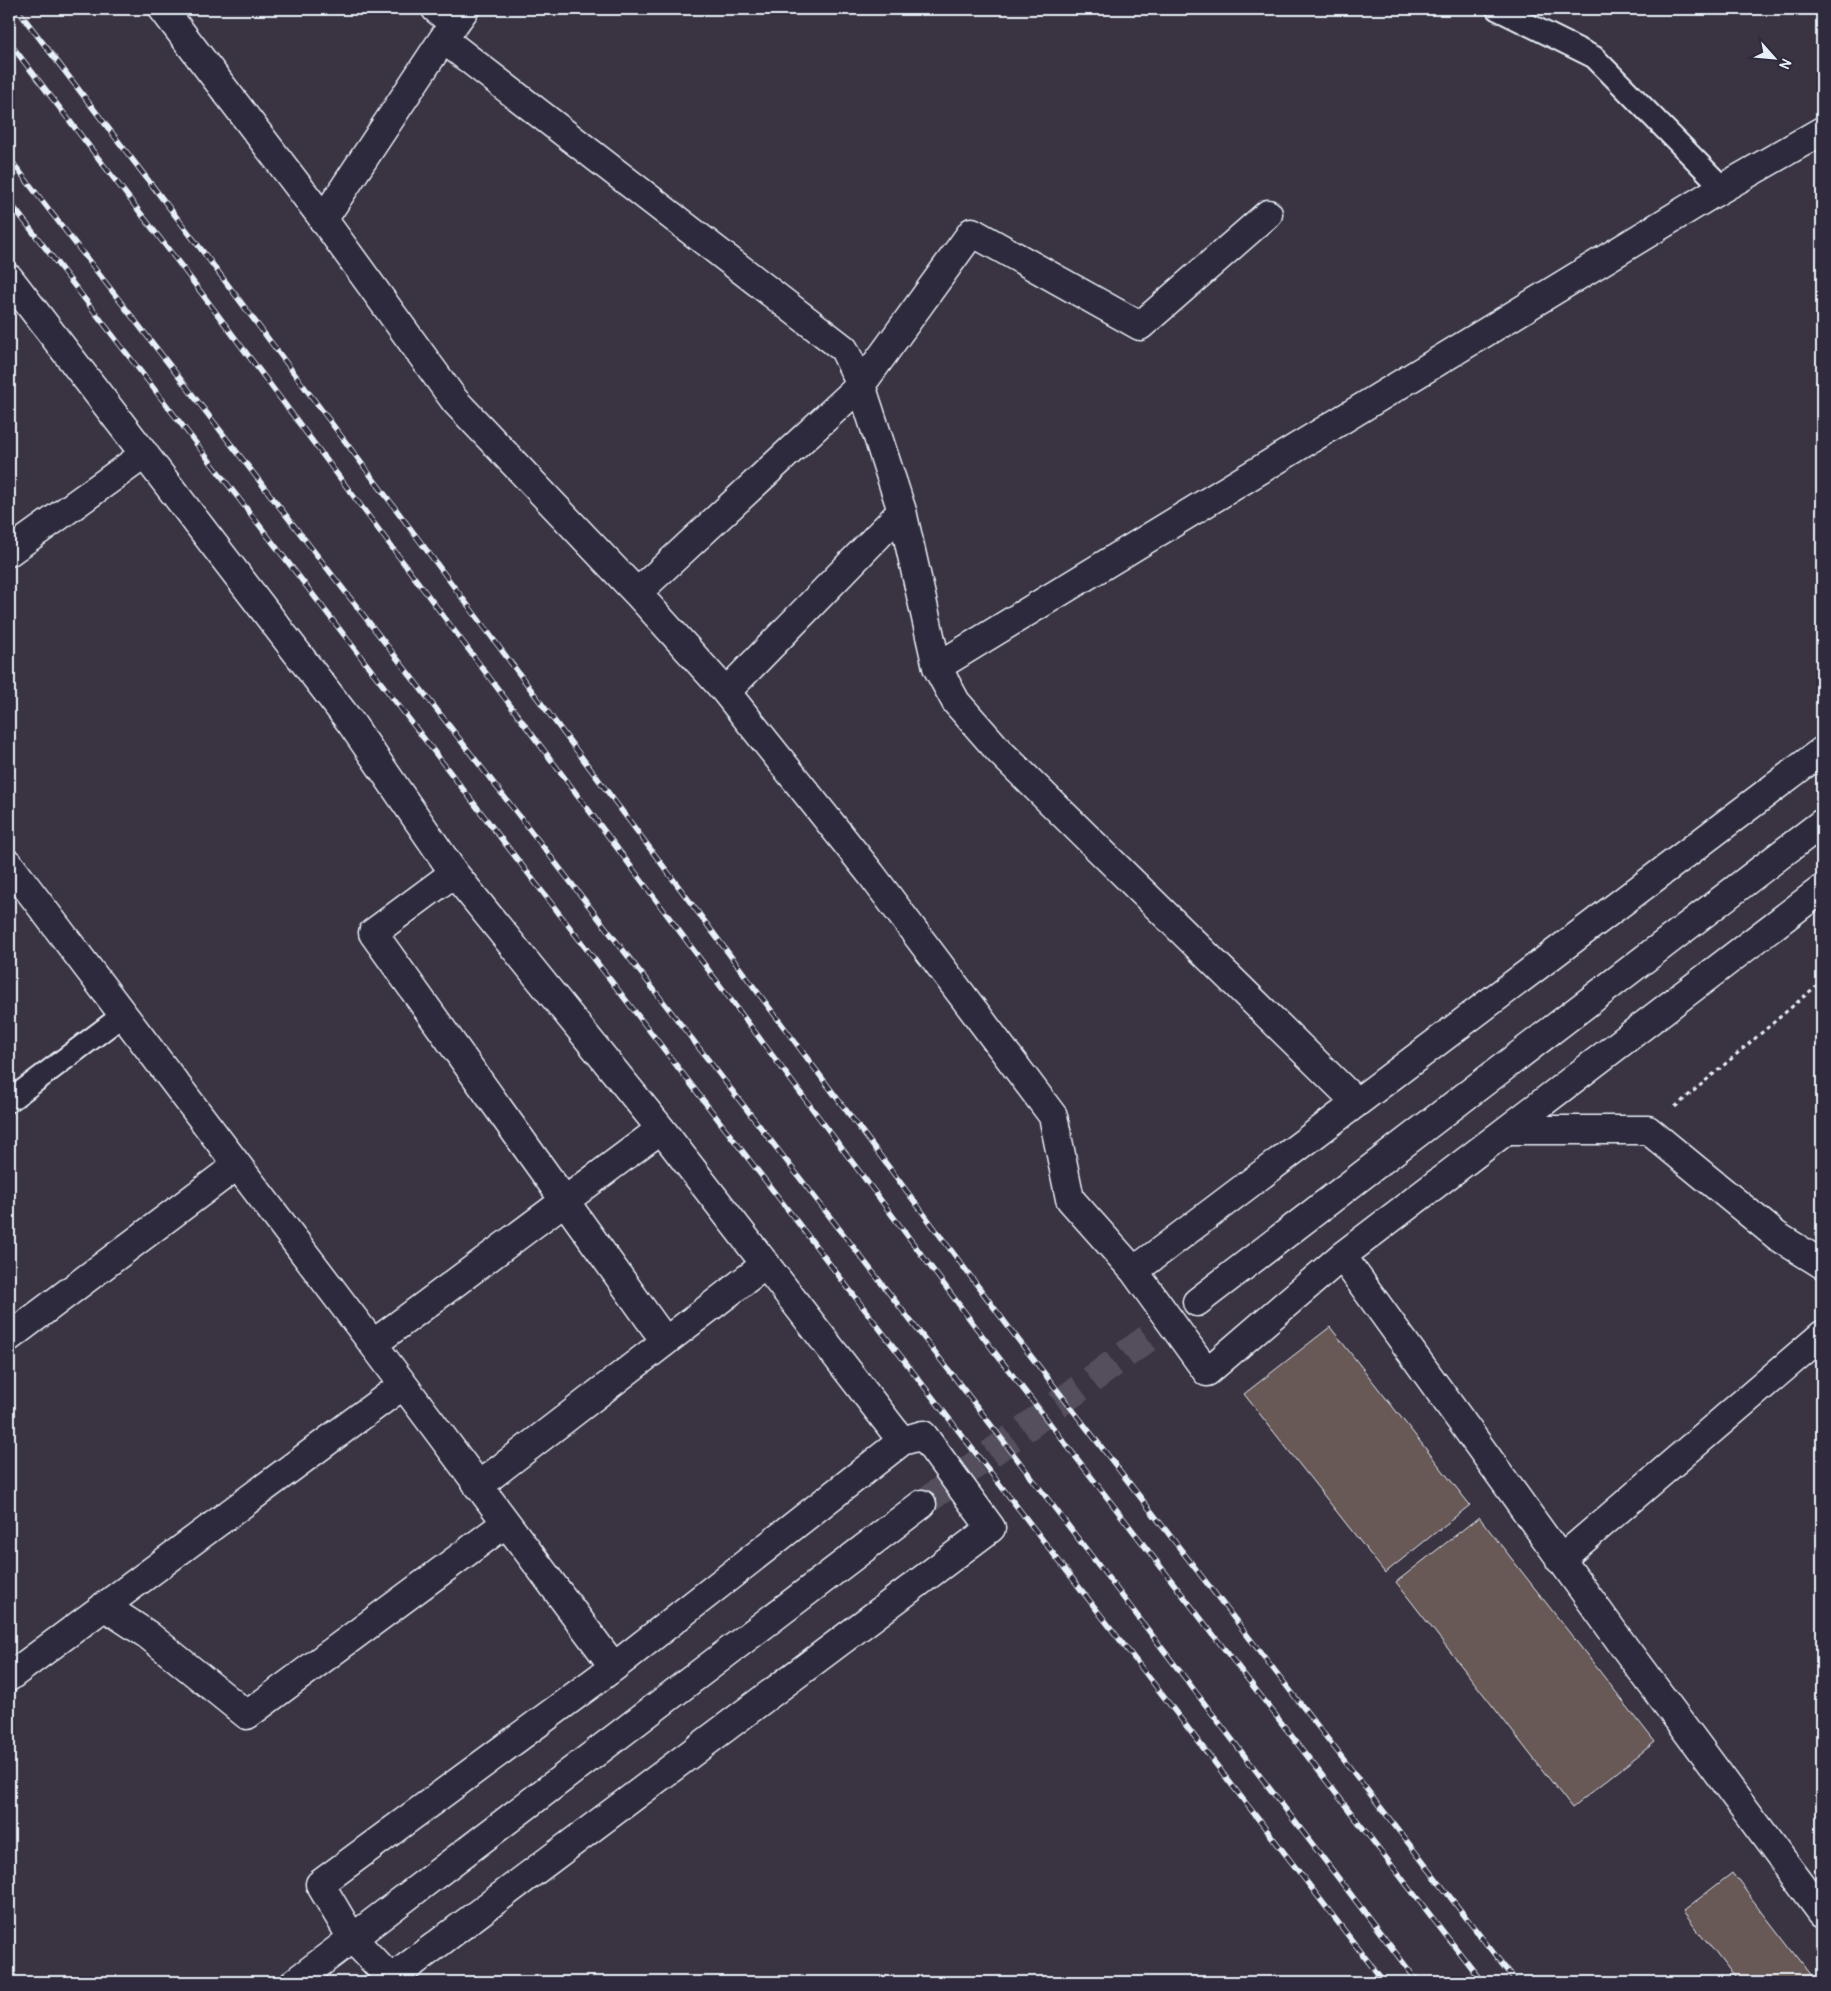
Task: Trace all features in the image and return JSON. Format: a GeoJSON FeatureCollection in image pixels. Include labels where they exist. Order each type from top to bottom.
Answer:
{"type":"FeatureCollection","features":[{"type":"Feature","properties":{"kind":"street"},"geometry":{"type":"LineString","coordinates":[[163,9],[323,220],[455,401],[637,593],[726,692],[871,874],[1054,1116],[1070,1199],[1134,1271],[1207,1372],[1342,1256],[1822,890]]}},
{"type":"Feature","properties":{"kind":"street"},"geometry":{"type":"LineString","coordinates":[[323,220],[449,20],[844,349],[861,385],[902,511],[938,667],[956,702],[1000,752],[1356,1102]]}},
{"type":"Feature","properties":{"kind":"street"},"geometry":{"type":"LineString","coordinates":[[938,667],[1723,188],[1822,131]]}},
{"type":"Feature","properties":{"kind":"street"},"geometry":{"type":"LineString","coordinates":[[637,593],[861,385],[972,232],[1140,326],[1268,214]]}},
{"type":"Feature","properties":{"kind":"street"},"geometry":{"type":"LineString","coordinates":[[9,278],[351,723],[454,873],[661,1128],[902,1441]]}},
{"type":"Feature","properties":{"kind":"street"},"geometry":{"type":"LineString","coordinates":[[9,552],[145,454]]}},
{"type":"Feature","properties":{"kind":"street"},"geometry":{"type":"LineString","coordinates":[[726,692],[902,511]]}},
{"type":"Feature","properties":{"kind":"street"},"geometry":{"type":"LineString","coordinates":[[1134,1271],[1822,751]]}},
{"type":"Feature","properties":{"kind":"street"},"geometry":{"type":"LineString","coordinates":[[1197,1302],[1822,822]]}},
{"type":"Feature","properties":{"kind":"street"},"geometry":{"type":"LineString","coordinates":[[9,864],[236,1166],[373,1344],[614,1667]]}},
{"type":"Feature","properties":{"kind":"street"},"geometry":{"type":"LineString","coordinates":[[454,873],[373,933],[666,1341]]}},
{"type":"Feature","properties":{"kind":"street"},"geometry":{"type":"LineString","coordinates":[[373,1344],[661,1128]]}},
{"type":"Feature","properties":{"kind":"street"},"geometry":{"type":"LineString","coordinates":[[1507,1130],[1648,1130],[1777,1236],[1822,1264]]}},
{"type":"Feature","properties":{"kind":"street"},"geometry":{"type":"LineString","coordinates":[[9,1337],[236,1166]]}},
{"type":"Feature","properties":{"kind":"street"},"geometry":{"type":"LineString","coordinates":[[1342,1256],[1560,1560],[1822,1913]]}},
{"type":"Feature","properties":{"kind":"street"},"geometry":{"type":"LineString","coordinates":[[478,1486],[766,1264]]}},
{"type":"Feature","properties":{"kind":"street"},"geometry":{"type":"LineString","coordinates":[[1560,1560],[1822,1335]]}},
{"type":"Feature","properties":{"kind":"street"},"geometry":{"type":"LineString","coordinates":[[9,1678],[402,1385]]}},
{"type":"Feature","properties":{"kind":"street"},"geometry":{"type":"LineString","coordinates":[[923,1435],[991,1528],[391,1979],[352,1938],[320,1884],[614,1667],[902,1441],[923,1435]]}},
{"type":"Feature","properties":{"kind":"street"},"geometry":{"type":"LineString","coordinates":[[294,1982],[922,1504]]}},
{"type":"Feature","properties":{"kind":"street"},"geometry":{"type":"LineString","coordinates":[[104,1606],[148,1635],[247,1715],[506,1523]]}},
{"type":"Feature","properties":{"kind":"lane"},"geometry":{"type":"LineString","coordinates":[[1497,9],[1594,57],[1723,188]]}},
{"type":"Feature","properties":{"kind":"lane"},"geometry":{"type":"LineString","coordinates":[[9,1101],[123,1015]]}},
{"type":"Feature","properties":{"kind":"path"},"geometry":{"type":"LineString","coordinates":[[1648,1130],[1822,982]]}},
{"type":"Feature","properties":{"kind":"building"},"geometry":{"type":"Polygon","coordinates":[[[1330,1327],[1470,1505],[1385,1573],[1244,1394],[1330,1327]]]}},
{"type":"Feature","properties":{"kind":"building"},"geometry":{"type":"Polygon","coordinates":[[[1479,1517],[1655,1742],[1572,1808],[1396,1582],[1479,1517]]]}},
{"type":"Feature","properties":{"kind":"building"},"geometry":{"type":"Polygon","coordinates":[[[1732,1873],[1816,1982],[1738,1982],[1683,1911],[1732,1873]]]}},
{"type":"Feature","properties":{"kind":"tunnel"},"geometry":{"type":"LineString","coordinates":[[922,1504],[1197,1302]]}},
{"type":"Feature","properties":{"kind":"railway"},"geometry":{"type":"LineString","coordinates":[[17,9],[204,253],[1013,1333],[1516,1982]]}},
{"type":"Feature","properties":{"kind":"railway"},"geometry":{"type":"LineString","coordinates":[[9,42],[182,267],[993,1350],[1482,1982]]}},
{"type":"Feature","properties":{"kind":"railway"},"geometry":{"type":"LineString","coordinates":[[9,158],[958,1382],[1418,1982]]}},
{"type":"Feature","properties":{"kind":"railway"},"geometry":{"type":"LineString","coordinates":[[9,201],[1384,1982]]}}]}
